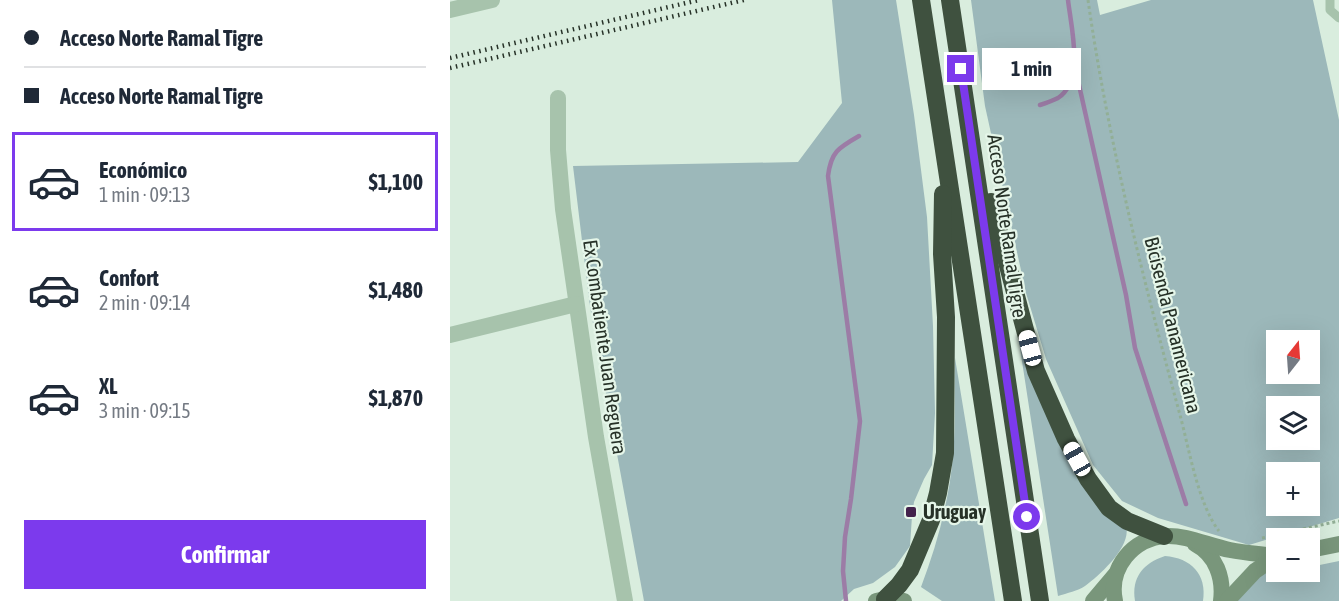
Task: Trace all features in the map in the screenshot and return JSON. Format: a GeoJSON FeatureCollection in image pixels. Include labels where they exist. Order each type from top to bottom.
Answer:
{"type":"FeatureCollection","features":[{"type":"Feature","properties":{"kind":"highway"},"geometry":{"type":"LineString","coordinates":[[921,0],[1013,601]]}},
{"type":"Feature","properties":{"kind":"highway","name":"Acceso Norte Ramal Tigre"},"geometry":{"type":"LineString","coordinates":[[950,0],[1040,601]]}},
{"type":"Feature","properties":{"kind":"highway"},"geometry":{"type":"LineString","coordinates":[[971,134],[1036,371],[1066,440],[1088,479],[1109,508],[1126,521],[1164,536]]}},
{"type":"Feature","properties":{"kind":"highway"},"geometry":{"type":"LineString","coordinates":[[880,600],[899,585],[910,570],[931,520],[945,453],[946,317],[942,254],[943,138]]}},
{"type":"Feature","properties":{"kind":"main road"},"geometry":{"type":"LineString","coordinates":[[1093,601],[1134,548],[1143,542],[1164,536],[1173,536],[1230,550],[1266,555]]}},
{"type":"Feature","properties":{"kind":"main road"},"geometry":{"type":"LineString","coordinates":[[1189,540],[1204,550],[1216,565],[1222,588],[1221,601]]}},
{"type":"Feature","properties":{"kind":"main road"},"geometry":{"type":"LineString","coordinates":[[1320,548],[1339,544]]}},
{"type":"Feature","properties":{"kind":"main road"},"geometry":{"type":"LineString","coordinates":[[1227,601],[1240,584],[1266,563]]}},
{"type":"Feature","properties":{"kind":"main road"},"geometry":{"type":"LineString","coordinates":[[1115,575],[1113,586],[1115,601]]}},
{"type":"Feature","properties":{"kind":"main road"},"geometry":{"type":"LineString","coordinates":[[880,600],[904,601]]}},
{"type":"Feature","properties":{"kind":"street"},"geometry":{"type":"LineString","coordinates":[[450,10],[492,0]]}},
{"type":"Feature","properties":{"kind":"street","name":"Ex Combatiente Juan Reguera"},"geometry":{"type":"LineString","coordinates":[[558,98],[558,150],[576,304],[596,437],[625,601]]}},
{"type":"Feature","properties":{"kind":"street"},"geometry":{"type":"LineString","coordinates":[[450,335],[576,304]]}},
{"type":"Feature","properties":{"kind":"lane"},"geometry":{"type":"LineString","coordinates":[[1330,0],[1330,10],[1339,18]]}},
{"type":"Feature","properties":{"kind":"path","name":"Bicisenda Panamericana"},"geometry":{"type":"LineString","coordinates":[[1088,0],[1114,148],[1163,354],[1205,505],[1218,529],[1224,535]]}},
{"type":"Feature","properties":{"kind":"path"},"geometry":{"type":"LineString","coordinates":[[1258,538],[1339,521]]}},
{"type":"Feature","properties":{"kind":"shaded area"},"geometry":{"type":"Polygon","coordinates":[[[832,0],[896,0],[914,115],[927,217],[935,413],[932,465],[914,502],[910,546],[895,567],[873,583],[854,589],[841,601],[644,601],[590,307],[573,166],[798,162],[842,103],[832,0]]]}},
{"type":"Feature","properties":{"kind":"shaded area"},"geometry":{"type":"Polygon","coordinates":[[[971,0],[1097,0],[1100,15],[1151,0],[1313,0],[1339,120],[1339,518],[1306,528],[1266,528],[1266,540],[1249,545],[1158,518],[1122,501],[1093,465],[1046,359],[1026,293],[985,106],[971,0]]]}},
{"type":"Feature","properties":{"kind":"shaded area"},"geometry":{"type":"Polygon","coordinates":[[[1012,296],[1043,395],[1126,526],[1127,534],[1120,551],[1106,567],[1082,588],[1058,596],[1012,296]]]}},
{"type":"Feature","properties":{"kind":"shaded area"},"geometry":{"type":"Polygon","coordinates":[[[955,358],[995,601],[942,601],[921,587],[942,523],[949,490],[953,456],[955,358]]]}},
{"type":"Feature","properties":{"kind":"shaded area"},"geometry":{"type":"Polygon","coordinates":[[[1165,556],[1182,560],[1195,569],[1200,575],[1204,591],[1203,601],[1135,601],[1135,585],[1140,572],[1150,563],[1165,556]]]}},
{"type":"Feature","properties":{"kind":"shaded area"},"geometry":{"type":"Polygon","coordinates":[[[1339,561],[1339,601],[1231,601],[1245,585],[1266,571],[1266,582],[1320,582],[1320,565],[1339,561]]]}},
{"type":"Feature","properties":{"kind":"waterway"},"geometry":{"type":"LineString","coordinates":[[1040,105],[1058,98],[1066,90],[1071,79],[1074,52],[1068,0]]}},
{"type":"Feature","properties":{"kind":"waterway"},"geometry":{"type":"LineString","coordinates":[[1075,67],[1126,295],[1135,348],[1186,504]]}},
{"type":"Feature","properties":{"kind":"waterway"},"geometry":{"type":"LineString","coordinates":[[846,601],[843,571],[845,537],[860,421],[828,176],[831,161],[837,151],[859,136]]}},
{"type":"Feature","properties":{"kind":"railway"},"geometry":{"type":"LineString","coordinates":[[450,58],[699,0]]}},
{"type":"Feature","properties":{"kind":"railway"},"geometry":{"type":"LineString","coordinates":[[450,68],[744,0]]}},
{"type":"Feature","properties":{"kind":"place","name":"Uruguay"},"geometry":{"type":"Point","coordinates":[911,512]}},
{"type":"Feature","properties":{"kind":"route"},"geometry":{"type":"LineString","coordinates":[[961,69],[1027,517]]}}]}
